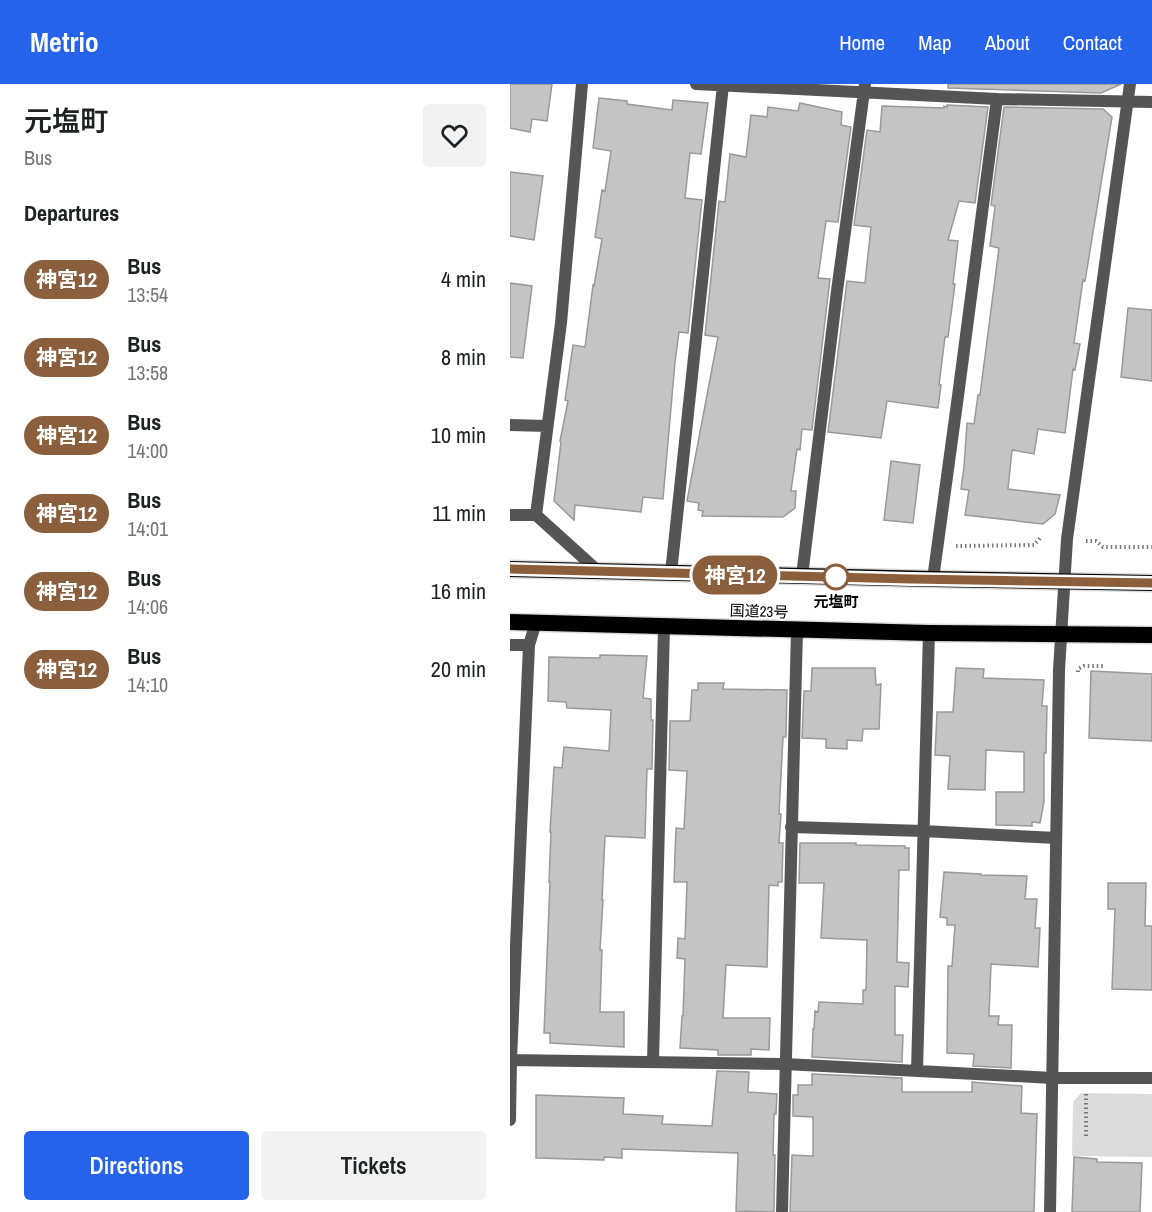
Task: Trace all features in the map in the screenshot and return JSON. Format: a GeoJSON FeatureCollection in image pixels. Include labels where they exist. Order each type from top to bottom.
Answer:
{"type":"FeatureCollection","features":[{"type":"Feature","properties":{"kind":"highway"},"geometry":{"type":"LineString","coordinates":[[510,569],[1152,583]]}},
{"type":"Feature","properties":{"kind":"highway","name":"国道23号"},"geometry":{"type":"LineString","coordinates":[[510,622],[929,633],[1152,635]]}},
{"type":"Feature","properties":{"kind":"street"},"geometry":{"type":"LineString","coordinates":[[536,516],[561,322],[582,84]]}},
{"type":"Feature","properties":{"kind":"street"},"geometry":{"type":"LineString","coordinates":[[696,84],[864,88],[997,99],[1152,102]]}},
{"type":"Feature","properties":{"kind":"street"},"geometry":{"type":"LineString","coordinates":[[1050,1212],[1059,669],[1064,581],[1067,539],[1130,84]]}},
{"type":"Feature","properties":{"kind":"street"},"geometry":{"type":"LineString","coordinates":[[671,573],[723,85]]}},
{"type":"Feature","properties":{"kind":"street"},"geometry":{"type":"LineString","coordinates":[[802,576],[864,88]]}},
{"type":"Feature","properties":{"kind":"street"},"geometry":{"type":"LineString","coordinates":[[933,579],[997,99]]}},
{"type":"Feature","properties":{"kind":"street"},"geometry":{"type":"LineString","coordinates":[[510,425],[547,426]]}},
{"type":"Feature","properties":{"kind":"street"},"geometry":{"type":"LineString","coordinates":[[510,515],[536,516],[598,571]]}},
{"type":"Feature","properties":{"kind":"street"},"geometry":{"type":"LineString","coordinates":[[510,1120],[529,645],[536,622]]}},
{"type":"Feature","properties":{"kind":"street"},"geometry":{"type":"LineString","coordinates":[[654,1062],[664,626]]}},
{"type":"Feature","properties":{"kind":"street"},"geometry":{"type":"LineString","coordinates":[[782,1212],[797,630]]}},
{"type":"Feature","properties":{"kind":"street"},"geometry":{"type":"LineString","coordinates":[[917,1071],[929,633]]}},
{"type":"Feature","properties":{"kind":"street"},"geometry":{"type":"LineString","coordinates":[[510,645],[529,645]]}},
{"type":"Feature","properties":{"kind":"street"},"geometry":{"type":"LineString","coordinates":[[791,827],[1056,838]]}},
{"type":"Feature","properties":{"kind":"street"},"geometry":{"type":"LineString","coordinates":[[511,1060],[785,1064],[1052,1078],[1152,1078]]}},
{"type":"Feature","properties":{"kind":"path"},"geometry":{"type":"LineString","coordinates":[[937,546],[1034,545],[1041,537]]}},
{"type":"Feature","properties":{"kind":"path"},"geometry":{"type":"LineString","coordinates":[[1086,541],[1096,541],[1103,547],[1152,548]]}},
{"type":"Feature","properties":{"kind":"path"},"geometry":{"type":"LineString","coordinates":[[1084,666],[1104,666]]}},
{"type":"Feature","properties":{"kind":"path"},"geometry":{"type":"LineString","coordinates":[[1086,1090],[1086,1136]]}},
{"type":"Feature","properties":{"kind":"shaded area"},"geometry":{"type":"Polygon","coordinates":[[[1081,1093],[1152,1094],[1152,1157],[1072,1156],[1073,1102],[1081,1093]]]}},
{"type":"Feature","properties":{"kind":"building"},"geometry":{"type":"Polygon","coordinates":[[[510,84],[552,84],[547,121],[532,119],[530,132],[510,128],[510,84]]]}},
{"type":"Feature","properties":{"kind":"building"},"geometry":{"type":"Polygon","coordinates":[[[948,84],[1121,84],[1101,93],[948,88],[948,84]]]}},
{"type":"Feature","properties":{"kind":"building"},"geometry":{"type":"Polygon","coordinates":[[[599,98],[672,110],[673,100],[708,103],[701,154],[690,153],[685,198],[702,200],[688,333],[679,332],[675,362],[663,499],[643,497],[641,512],[575,505],[574,520],[554,501],[560,441],[568,401],[565,400],[573,345],[585,347],[602,239],[595,237],[611,151],[593,148],[599,98]]]}},
{"type":"Feature","properties":{"kind":"building"},"geometry":{"type":"Polygon","coordinates":[[[800,103],[842,112],[841,125],[851,127],[838,222],[826,221],[818,278],[830,279],[812,430],[802,429],[800,450],[797,449],[791,491],[796,491],[795,508],[783,517],[702,516],[703,511],[698,510],[699,503],[687,501],[718,337],[705,335],[719,201],[725,202],[730,154],[746,157],[751,115],[767,117],[768,107],[798,111],[800,103]]]}},
{"type":"Feature","properties":{"kind":"building"},"geometry":{"type":"Polygon","coordinates":[[[947,105],[988,107],[975,203],[959,201],[948,240],[958,241],[953,284],[955,284],[948,337],[945,337],[938,408],[887,401],[881,438],[828,432],[847,281],[865,283],[871,227],[854,225],[867,130],[880,132],[882,106],[944,108],[947,105]]]}},
{"type":"Feature","properties":{"kind":"building"},"geometry":{"type":"Polygon","coordinates":[[[1004,107],[1103,109],[1112,117],[1085,281],[1083,280],[1074,343],[1080,344],[1075,370],[1073,369],[1065,433],[1038,429],[1034,454],[1012,450],[1008,489],[1060,495],[1055,514],[1043,524],[965,515],[969,490],[961,489],[967,423],[974,424],[978,395],[980,395],[999,248],[990,246],[995,206],[991,205],[1004,107]]]}},
{"type":"Feature","properties":{"kind":"building"},"geometry":{"type":"Polygon","coordinates":[[[510,172],[543,176],[534,240],[510,236],[510,172]]]}},
{"type":"Feature","properties":{"kind":"building"},"geometry":{"type":"Polygon","coordinates":[[[510,283],[532,286],[523,358],[510,357],[510,283]]]}},
{"type":"Feature","properties":{"kind":"building"},"geometry":{"type":"Polygon","coordinates":[[[1128,308],[1152,310],[1152,381],[1121,377],[1128,308]]]}},
{"type":"Feature","properties":{"kind":"building"},"geometry":{"type":"Polygon","coordinates":[[[891,461],[920,465],[913,523],[884,520],[891,461]]]}},
{"type":"Feature","properties":{"kind":"building"},"geometry":{"type":"Polygon","coordinates":[[[600,655],[647,656],[643,698],[651,699],[651,720],[653,720],[652,769],[647,769],[645,838],[605,836],[600,1012],[624,1012],[624,1047],[550,1043],[550,1033],[544,1033],[554,767],[562,768],[564,747],[609,751],[611,710],[567,708],[566,702],[548,701],[549,657],[600,658],[600,655]]]}},
{"type":"Feature","properties":{"kind":"building"},"geometry":{"type":"Polygon","coordinates":[[[812,668],[875,668],[876,685],[881,684],[879,729],[863,729],[862,741],[847,740],[847,749],[826,748],[826,739],[802,738],[804,691],[811,691],[812,668]]]}},
{"type":"Feature","properties":{"kind":"building"},"geometry":{"type":"Polygon","coordinates":[[[956,668],[984,669],[983,678],[1044,680],[1042,706],[1047,706],[1046,753],[1044,753],[1044,802],[1040,823],[1032,822],[1032,826],[996,825],[996,792],[1024,792],[1024,752],[986,750],[985,790],[948,789],[950,756],[935,755],[937,712],[953,712],[956,668]]]}},
{"type":"Feature","properties":{"kind":"building"},"geometry":{"type":"Polygon","coordinates":[[[1091,671],[1152,674],[1152,741],[1089,738],[1091,671]]]}},
{"type":"Feature","properties":{"kind":"building"},"geometry":{"type":"Polygon","coordinates":[[[698,683],[724,683],[723,689],[787,690],[786,737],[783,737],[779,814],[781,814],[779,843],[783,843],[782,882],[778,882],[778,886],[769,885],[767,967],[726,965],[723,1018],[770,1018],[769,1050],[751,1049],[751,1055],[718,1055],[718,1050],[680,1048],[685,959],[677,958],[678,938],[685,939],[687,882],[674,882],[676,828],[684,829],[687,771],[669,770],[670,721],[690,721],[692,690],[698,690],[698,683]]]}},
{"type":"Feature","properties":{"kind":"building"},"geometry":{"type":"Polygon","coordinates":[[[800,843],[856,843],[856,845],[909,848],[909,870],[899,870],[897,962],[909,963],[908,987],[895,986],[895,1035],[903,1035],[902,1062],[812,1057],[815,1011],[818,1012],[819,1002],[863,1004],[863,990],[866,990],[867,940],[821,938],[824,883],[799,883],[800,843]]]}},
{"type":"Feature","properties":{"kind":"building"},"geometry":{"type":"Polygon","coordinates":[[[944,872],[1027,876],[1025,899],[1037,899],[1035,928],[1040,928],[1038,967],[991,964],[989,1016],[999,1016],[998,1025],[1012,1025],[1011,1068],[973,1066],[974,1054],[947,1053],[948,966],[952,966],[955,925],[947,925],[947,918],[940,917],[944,872]]]}},
{"type":"Feature","properties":{"kind":"building"},"geometry":{"type":"Polygon","coordinates":[[[1108,883],[1146,883],[1145,926],[1152,926],[1152,990],[1112,989],[1115,909],[1108,909],[1108,883]]]}},
{"type":"Feature","properties":{"kind":"building"},"geometry":{"type":"Polygon","coordinates":[[[717,1071],[749,1072],[748,1092],[777,1094],[776,1114],[774,1114],[774,1212],[736,1211],[738,1153],[622,1149],[622,1158],[604,1157],[604,1160],[536,1158],[536,1095],[624,1098],[623,1114],[663,1116],[662,1124],[712,1126],[717,1071]]]}},
{"type":"Feature","properties":{"kind":"building"},"geometry":{"type":"Polygon","coordinates":[[[812,1074],[902,1078],[902,1092],[972,1092],[972,1082],[1022,1086],[1021,1113],[1037,1114],[1034,1212],[790,1212],[792,1155],[813,1156],[813,1117],[793,1116],[793,1095],[798,1095],[798,1085],[812,1085],[812,1074]]]}},
{"type":"Feature","properties":{"kind":"building"},"geometry":{"type":"Polygon","coordinates":[[[1074,1157],[1097,1159],[1097,1162],[1142,1163],[1140,1212],[1072,1212],[1074,1157]]]}},
{"type":"Feature","properties":{"kind":"bus line","name":"神宮12"},"geometry":{"type":"LineString","coordinates":[[510,569],[1152,583]]}},
{"type":"Feature","properties":{"kind":"place","name":"元塩町"},"geometry":{"type":"Point","coordinates":[836,577]}}]}
